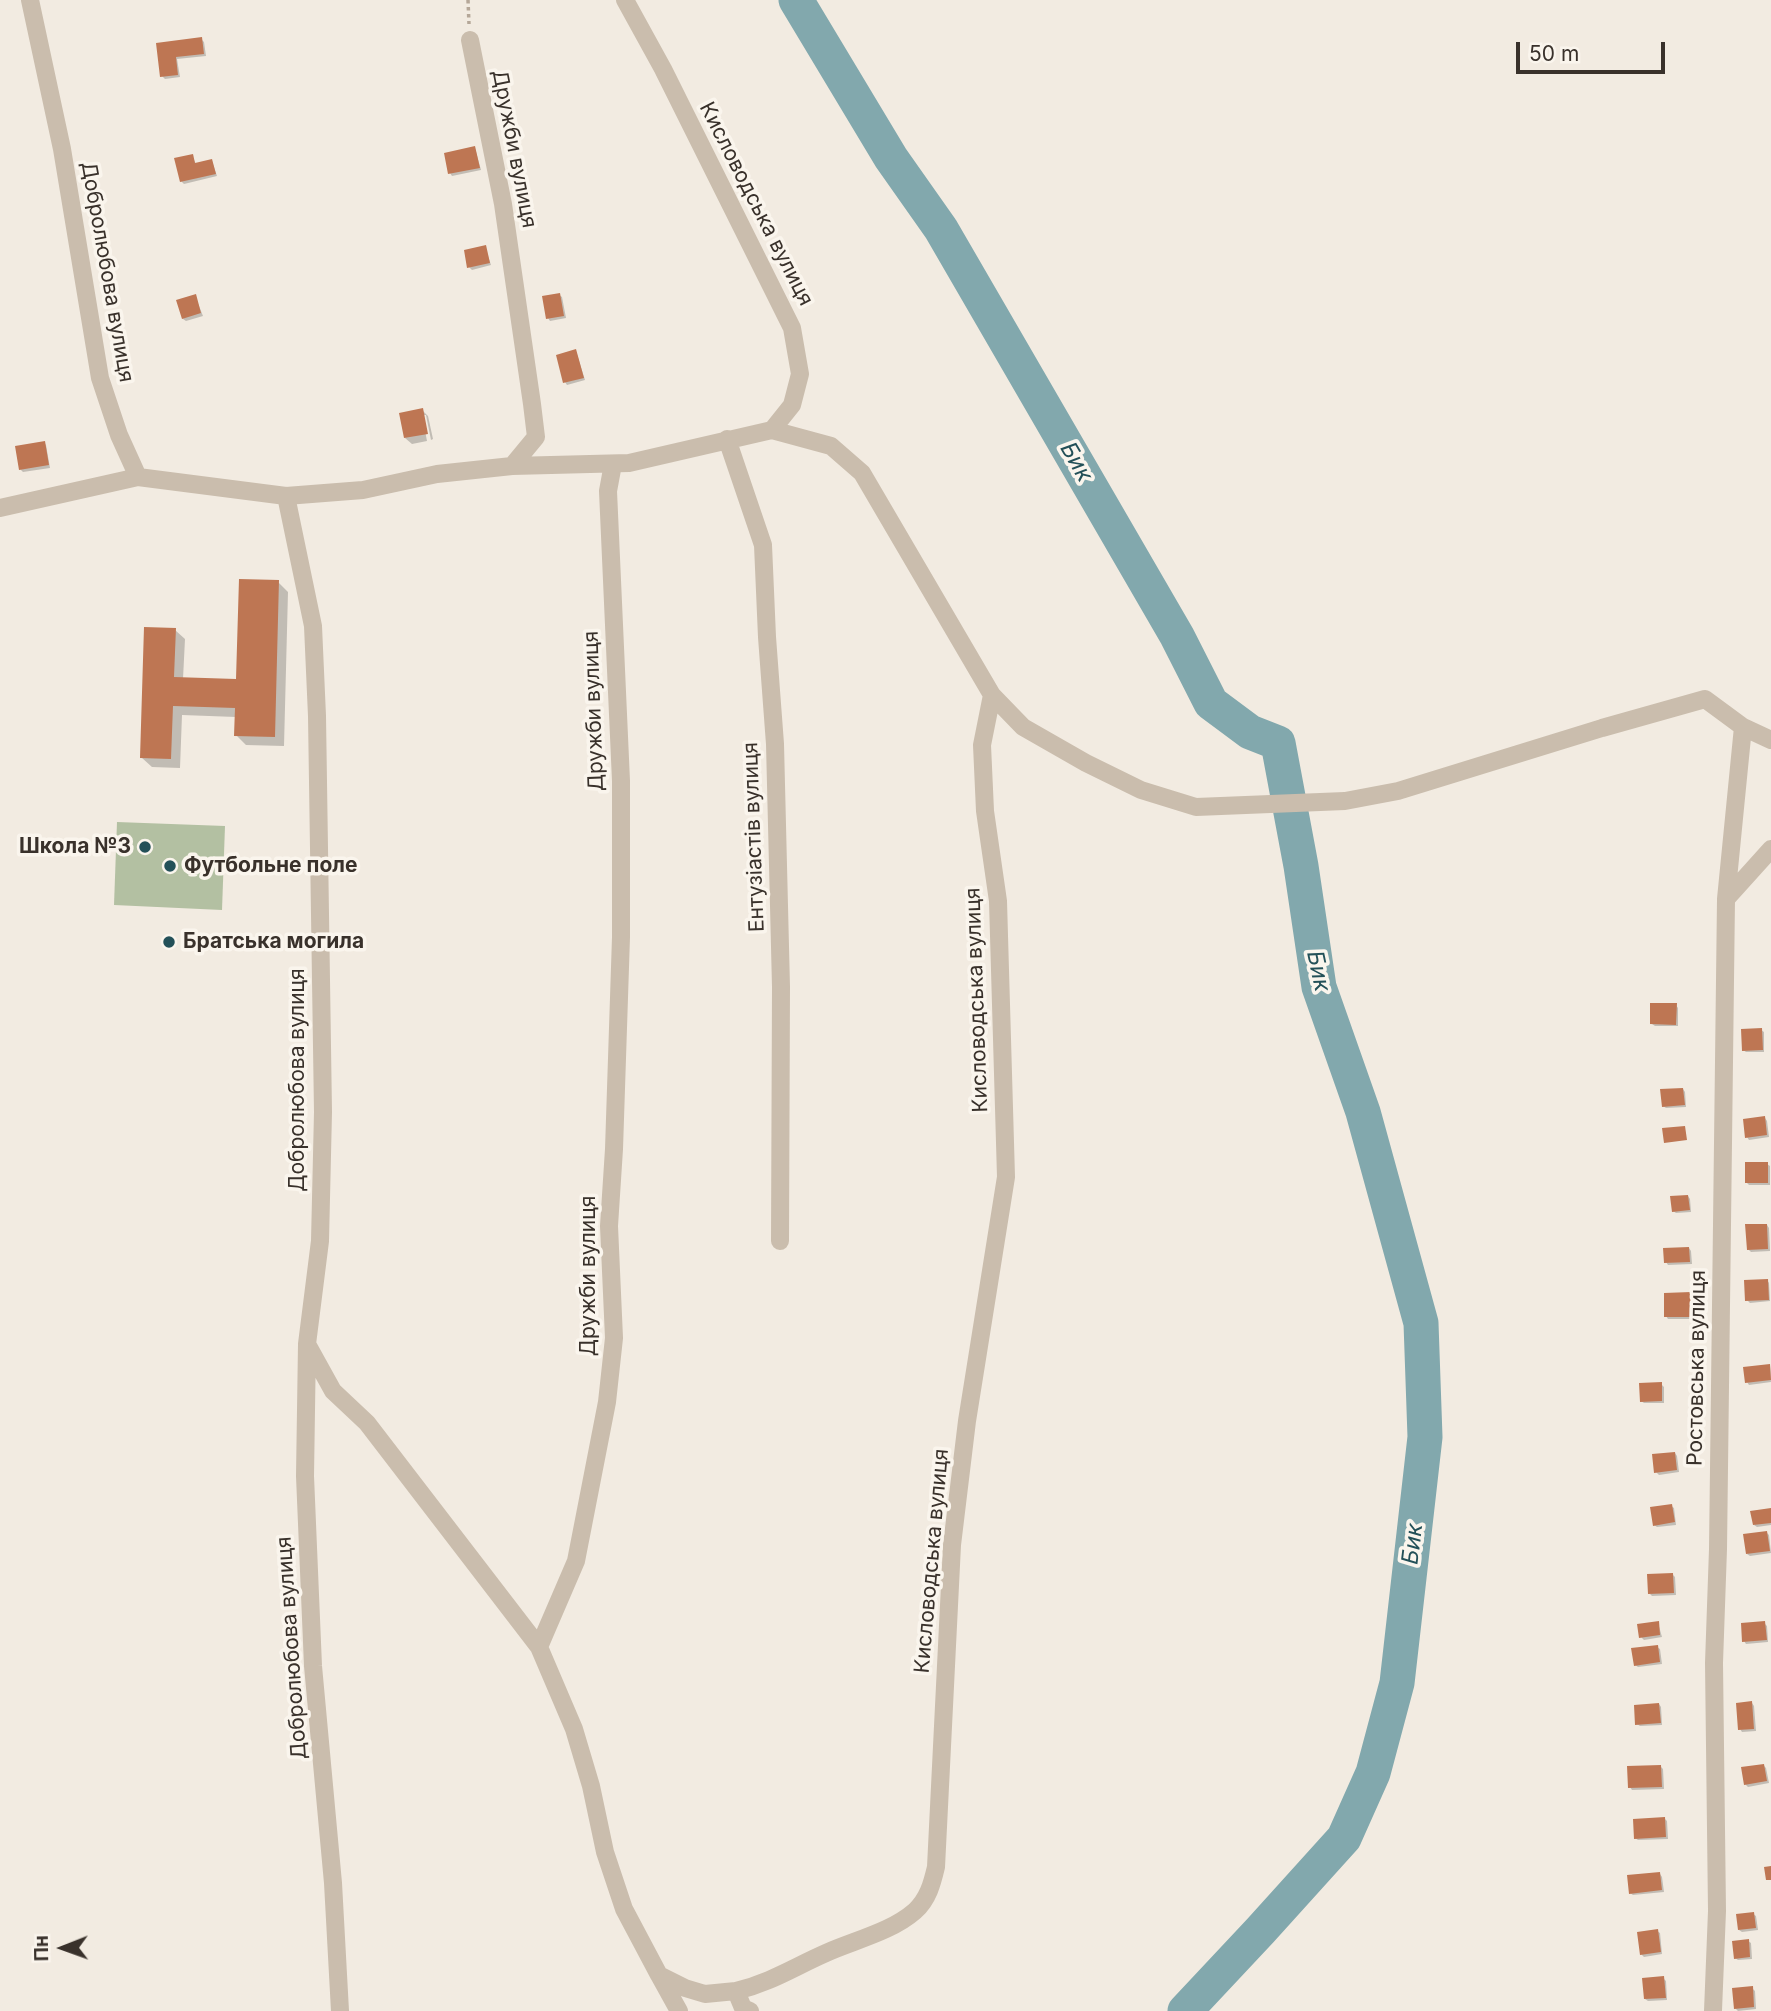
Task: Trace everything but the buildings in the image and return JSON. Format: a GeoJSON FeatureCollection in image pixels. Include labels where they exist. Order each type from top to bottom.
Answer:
{"type":"FeatureCollection","features":[{"type":"Feature","properties":{"kind":"street","name":"Добролюбова вулиця"},"geometry":{"type":"LineString","coordinates":[[30,0],[62,149],[100,378],[119,435],[138,477]]}},
{"type":"Feature","properties":{"kind":"street","name":"Кисловодська вулиця"},"geometry":{"type":"LineString","coordinates":[[625,0],[663,69],[792,327],[800,374],[792,405],[772,430]]}},
{"type":"Feature","properties":{"kind":"street","name":"Дружби вулиця"},"geometry":{"type":"LineString","coordinates":[[470,40],[503,204],[534,415],[536,437],[512,467]]}},
{"type":"Feature","properties":{"kind":"street"},"geometry":{"type":"LineString","coordinates":[[0,508],[138,477],[286,496],[363,491],[437,474],[512,467],[629,463],[772,430],[831,446],[862,473],[992,695],[1023,727],[1141,790],[1196,807],[1345,801],[1398,791],[1602,727],[1705,699],[1743,727],[1771,740]]}},
{"type":"Feature","properties":{"kind":"street","name":"Ентузіастів вулиця"},"geometry":{"type":"LineString","coordinates":[[727,439],[763,545],[775,744],[781,987],[780,1241]]}},
{"type":"Feature","properties":{"kind":"street","name":"Дружби вулиця"},"geometry":{"type":"LineString","coordinates":[[539,1647],[576,1561],[607,1402],[614,1338],[609,1226],[621,937],[621,781],[608,491],[613,464]]}},
{"type":"Feature","properties":{"kind":"street","name":"Добролюбова вулиця"},"geometry":{"type":"LineString","coordinates":[[286,496],[313,626],[317,730],[323,1112],[320,1241],[307,1344],[305,1476],[313,1666],[333,1883],[341,2011]]}},
{"type":"Feature","properties":{"kind":"street","name":"Кисловодська вулиця"},"geometry":{"type":"LineString","coordinates":[[736,1991],[764,1984],[825,1953],[895,1925],[916,1910],[929,1893],[936,1867],[952,1545],[967,1421],[1006,1177],[999,901],[985,811],[982,745],[992,695]]}},
{"type":"Feature","properties":{"kind":"street","name":"Ростовська вулиця"},"geometry":{"type":"LineString","coordinates":[[1713,2011],[1717,1911],[1714,1663],[1727,899],[1743,727]]}},
{"type":"Feature","properties":{"kind":"street"},"geometry":{"type":"LineString","coordinates":[[1727,899],[1771,849]]}},
{"type":"Feature","properties":{"kind":"street"},"geometry":{"type":"LineString","coordinates":[[307,1344],[333,1391],[367,1423],[539,1647],[574,1729],[591,1786],[605,1852],[624,1909],[679,2011]]}},
{"type":"Feature","properties":{"kind":"street"},"geometry":{"type":"LineString","coordinates":[[659,1975],[705,1994],[736,1991],[745,2010]]}},
{"type":"Feature","properties":{"kind":"green space","name":"Футбольне поле"},"geometry":{"type":"Polygon","coordinates":[[[117,822],[225,826],[222,910],[114,905],[117,822]]]}},
{"type":"Feature","properties":{"kind":"waterway","name":"Бик"},"geometry":{"type":"LineString","coordinates":[[796,0],[891,158],[941,229],[1177,636],[1211,703],[1250,732],[1278,743],[1301,866],[1319,987],[1363,1112],[1421,1323],[1425,1437],[1397,1683],[1373,1773],[1344,1838],[1185,2011]]}},
{"type":"Feature","properties":{"kind":"place","name":"Школа №3"},"geometry":{"type":"Point","coordinates":[145,847]}},
{"type":"Feature","properties":{"kind":"place","name":"Футбольне поле"},"geometry":{"type":"Point","coordinates":[170,866]}},
{"type":"Feature","properties":{"kind":"place","name":"Братська могила"},"geometry":{"type":"Point","coordinates":[169,942]}}]}
